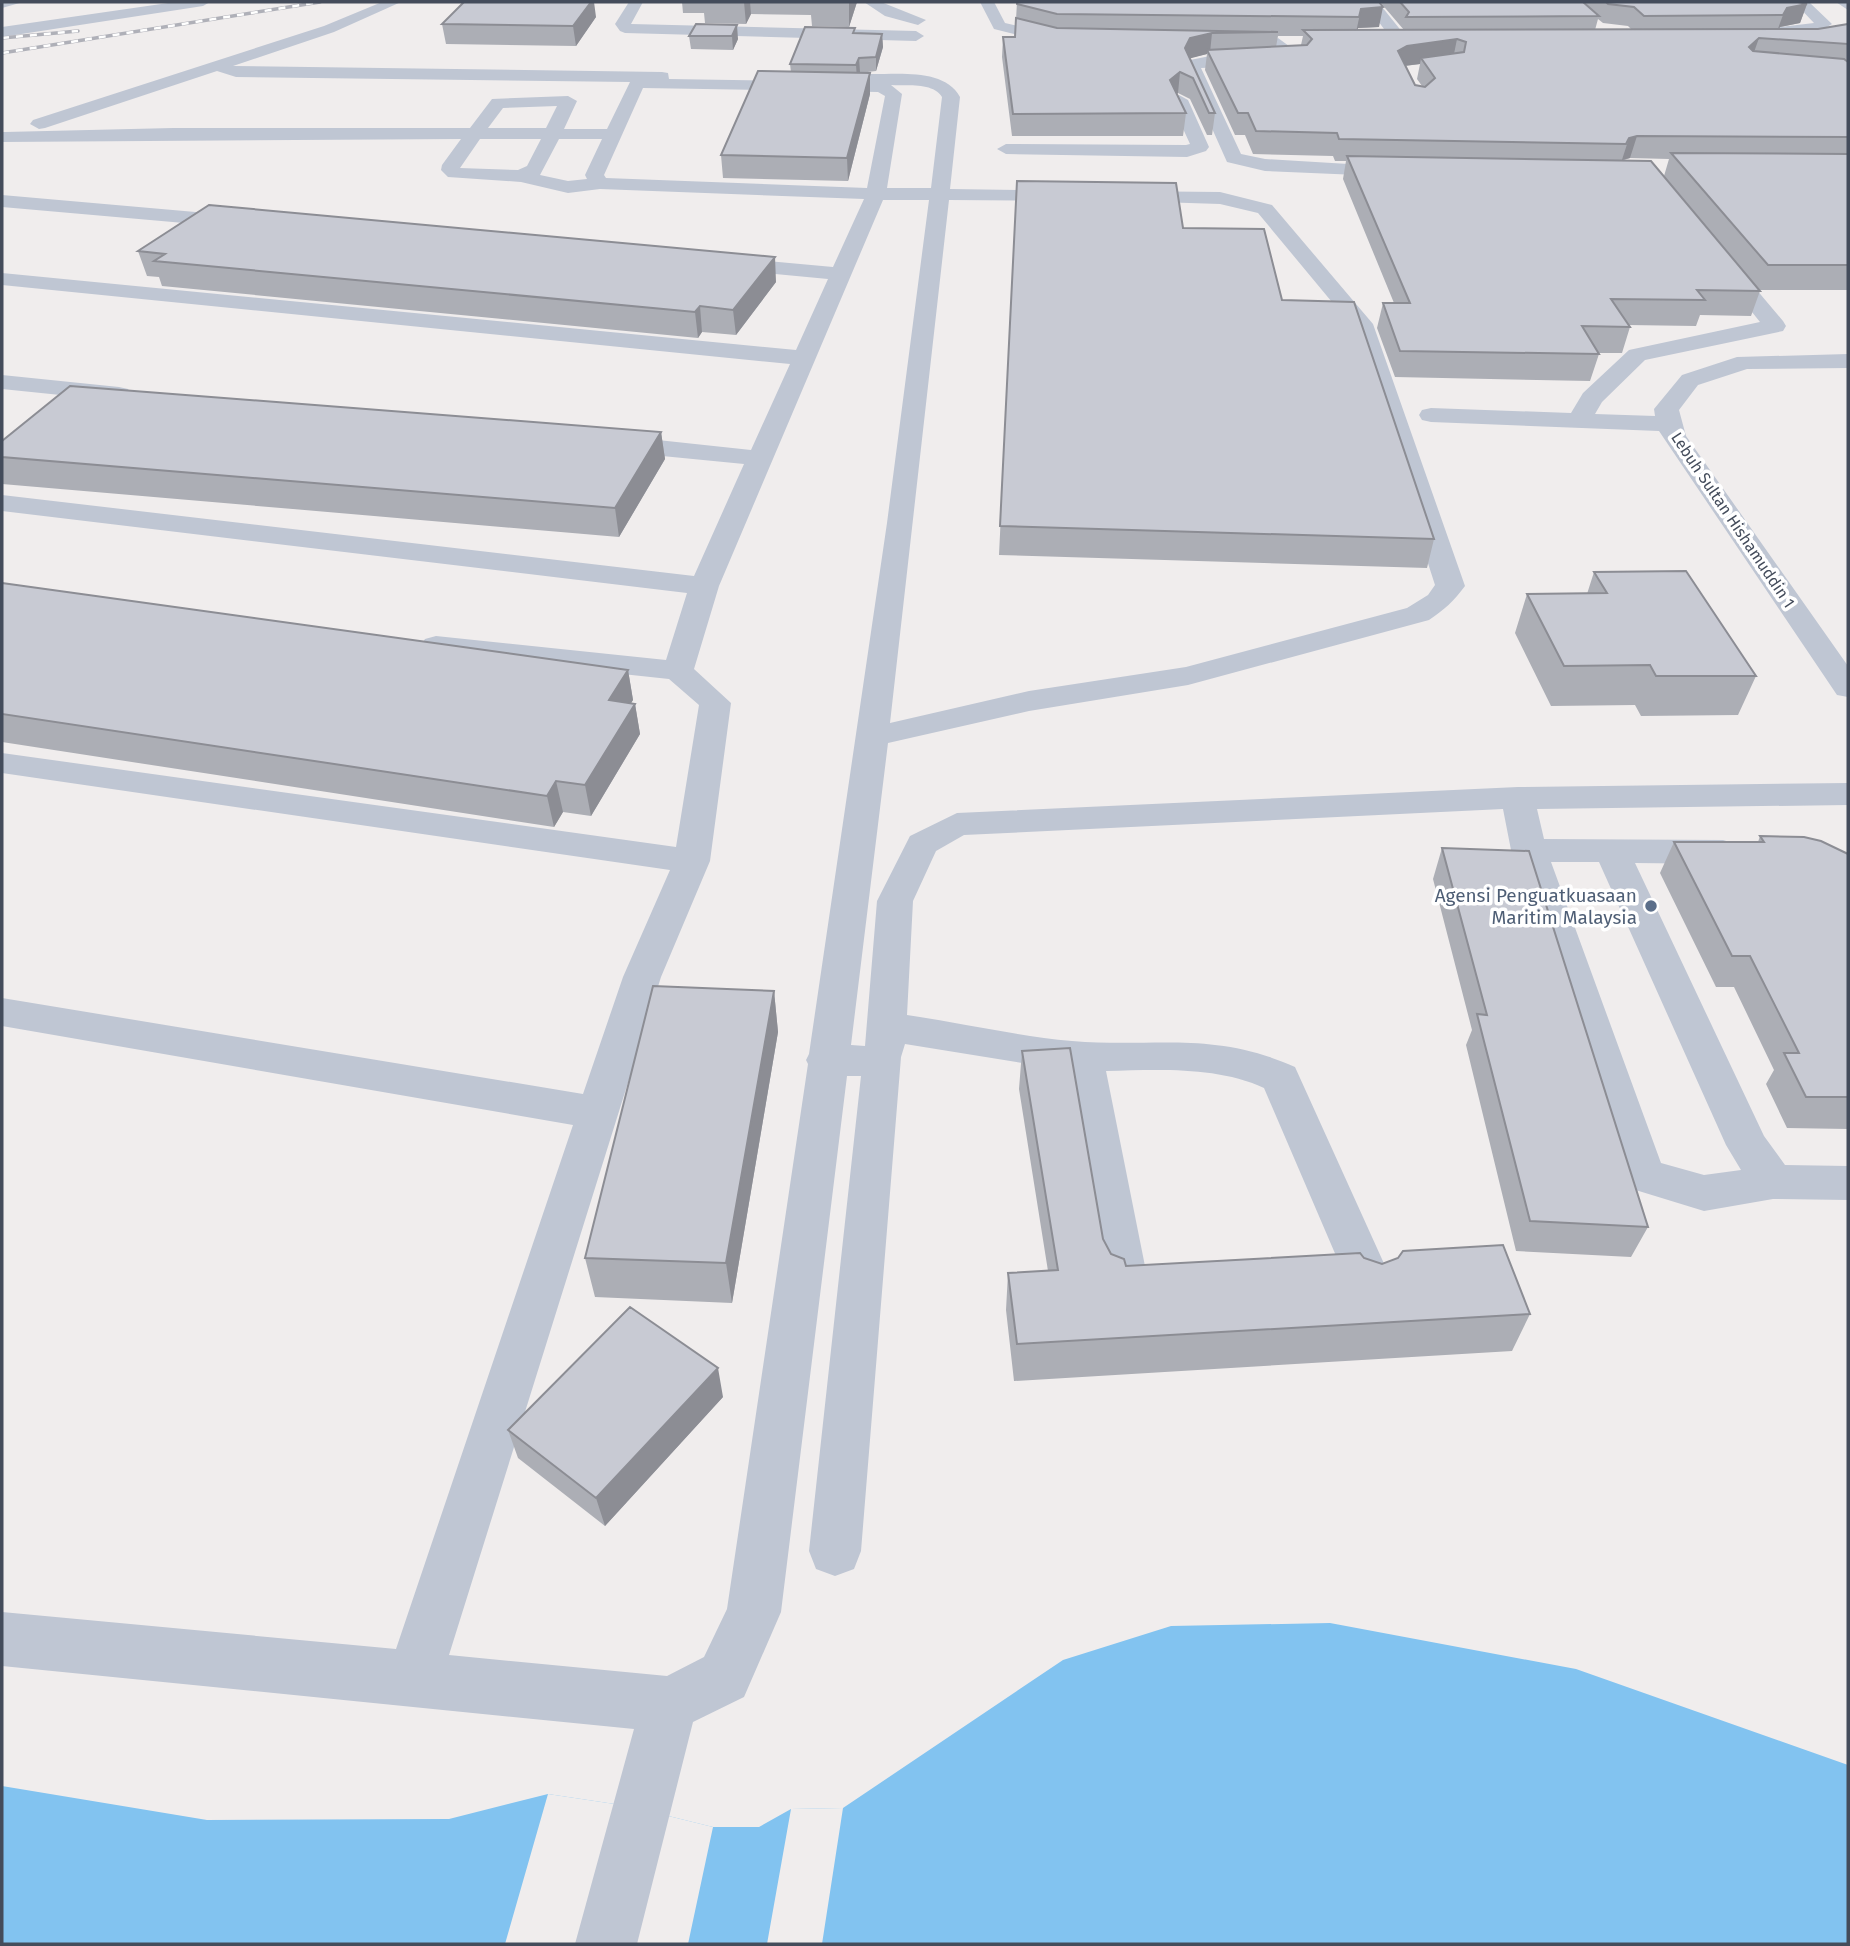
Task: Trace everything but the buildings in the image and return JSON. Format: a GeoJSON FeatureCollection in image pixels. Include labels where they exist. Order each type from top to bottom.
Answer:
{"type":"FeatureCollection","features":[{"type":"Feature","properties":{"kind":"street"},"geometry":{"type":"LineString","coordinates":[[2,4],[16,2]]}},
{"type":"Feature","properties":{"kind":"street"},"geometry":{"type":"LineString","coordinates":[[2,26],[190,2]]}},
{"type":"Feature","properties":{"kind":"street"},"geometry":{"type":"LineString","coordinates":[[2,32],[169,4],[203,2]]}},
{"type":"Feature","properties":{"kind":"street"},"geometry":{"type":"LineString","coordinates":[[26,119],[221,56],[329,29],[394,2]]}},
{"type":"Feature","properties":{"kind":"street"},"geometry":{"type":"LineString","coordinates":[[636,2],[623,24],[625,28],[872,35],[917,32]]}},
{"type":"Feature","properties":{"kind":"street"},"geometry":{"type":"LineString","coordinates":[[871,2],[917,32]]}},
{"type":"Feature","properties":{"kind":"street"},"geometry":{"type":"LineString","coordinates":[[917,32],[925,2]]}},
{"type":"Feature","properties":{"kind":"street"},"geometry":{"type":"LineString","coordinates":[[987,2],[999,26],[1056,41],[1081,42]]}},
{"type":"Feature","properties":{"kind":"street"},"geometry":{"type":"LineString","coordinates":[[1371,2],[1395,33],[1327,39],[1409,44]]}},
{"type":"Feature","properties":{"kind":"street"},"geometry":{"type":"LineString","coordinates":[[1801,2],[1824,24],[1814,30],[1742,38],[1811,42],[1834,39]]}},
{"type":"Feature","properties":{"kind":"street"},"geometry":{"type":"LineString","coordinates":[[1843,2],[1848,6]]}},
{"type":"Feature","properties":{"kind":"street"},"geometry":{"type":"LineString","coordinates":[[677,22],[917,32]]}},
{"type":"Feature","properties":{"kind":"street"},"geometry":{"type":"LineString","coordinates":[[866,56],[872,35]]}},
{"type":"Feature","properties":{"kind":"street"},"geometry":{"type":"LineString","coordinates":[[1302,49],[1271,40],[1302,49]]}},
{"type":"Feature","properties":{"kind":"street"},"geometry":{"type":"LineString","coordinates":[[1302,49],[1196,63],[1193,68],[1234,158],[1265,166],[1421,173]]}},
{"type":"Feature","properties":{"kind":"street"},"geometry":{"type":"LineString","coordinates":[[2,1639],[669,1704],[724,1677],[754,1612],[826,1060],[901,523],[951,97],[947,89],[932,82],[236,72],[221,56]]}},
{"type":"Feature","properties":{"kind":"street"},"geometry":{"type":"LineString","coordinates":[[1006,149],[1187,151],[1199,147],[1170,78]]}},
{"type":"Feature","properties":{"kind":"street"},"geometry":{"type":"LineString","coordinates":[[600,183],[594,174],[638,83],[890,89],[894,94],[876,194],[704,586],[678,671]]}},
{"type":"Feature","properties":{"kind":"street"},"geometry":{"type":"LineString","coordinates":[[605,100],[629,100]]}},
{"type":"Feature","properties":{"kind":"street"},"geometry":{"type":"LineString","coordinates":[[521,176],[535,170],[574,101],[498,103],[450,164],[450,170],[521,176],[568,187],[600,183],[876,194],[1220,198],[1265,209],[1362,324],[1450,586],[1438,601],[1418,614],[1188,676],[1029,701],[872,737]]}},
{"type":"Feature","properties":{"kind":"street"},"geometry":{"type":"LineString","coordinates":[[4,138],[50,102]]}},
{"type":"Feature","properties":{"kind":"street"},"geometry":{"type":"LineString","coordinates":[[4,138],[173,133],[613,134]]}},
{"type":"Feature","properties":{"kind":"street"},"geometry":{"type":"LineString","coordinates":[[2,201],[264,223]]}},
{"type":"Feature","properties":{"kind":"street"},"geometry":{"type":"LineString","coordinates":[[1578,420],[1592,398],[1637,355],[1730,333],[1775,326],[1707,242]]}},
{"type":"Feature","properties":{"kind":"street"},"geometry":{"type":"LineString","coordinates":[[705,262],[843,274]]}},
{"type":"Feature","properties":{"kind":"street"},"geometry":{"type":"LineString","coordinates":[[2,279],[802,358]]}},
{"type":"Feature","properties":{"kind":"street","name":"Lebuh Sultan Hishamuddin 1"},"geometry":{"type":"LineString","coordinates":[[1848,361],[1745,362],[1690,380],[1666,409],[1668,424],[1848,688]]}},
{"type":"Feature","properties":{"kind":"street"},"geometry":{"type":"LineString","coordinates":[[2,382],[139,396]]}},
{"type":"Feature","properties":{"kind":"street"},"geometry":{"type":"LineString","coordinates":[[1431,415],[1668,424]]}},
{"type":"Feature","properties":{"kind":"street"},"geometry":{"type":"LineString","coordinates":[[593,442],[758,458]]}},
{"type":"Feature","properties":{"kind":"street"},"geometry":{"type":"LineString","coordinates":[[2,503],[704,586]]}},
{"type":"Feature","properties":{"kind":"street"},"geometry":{"type":"LineString","coordinates":[[402,642],[678,671],[715,703],[692,861],[642,977],[413,1681]]}},
{"type":"Feature","properties":{"kind":"street"},"geometry":{"type":"LineString","coordinates":[[2,763],[692,861]]}},
{"type":"Feature","properties":{"kind":"street"},"geometry":{"type":"LineString","coordinates":[[835,1551],[885,1044],[895,901],[922,844],[957,824],[1518,798],[1848,794]]}},
{"type":"Feature","properties":{"kind":"street"},"geometry":{"type":"LineString","coordinates":[[1518,798],[1530,850],[1644,1176],[1704,1193],[1773,1182],[1848,1183]]}},
{"type":"Feature","properties":{"kind":"street"},"geometry":{"type":"LineString","coordinates":[[1530,850],[1761,853]]}},
{"type":"Feature","properties":{"kind":"street"},"geometry":{"type":"LineString","coordinates":[[1612,851],[1747,1145],[1773,1182]]}},
{"type":"Feature","properties":{"kind":"street"},"geometry":{"type":"LineString","coordinates":[[2,1012],[598,1113]]}},
{"type":"Feature","properties":{"kind":"street"},"geometry":{"type":"LineString","coordinates":[[826,1060],[885,1044],[1073,1056],[1213,1059],[1261,1067],[1280,1078],[1368,1279]]}},
{"type":"Feature","properties":{"kind":"street"},"geometry":{"type":"LineString","coordinates":[[1073,1056],[1088,1075],[1124,1276]]}},
{"type":"Feature","properties":{"kind":"street"},"geometry":{"type":"LineString","coordinates":[[606,1944],[669,1704]]}},
{"type":"Feature","properties":{"kind":"water"},"geometry":{"type":"Polygon","coordinates":[[[1330,1623],[1576,1669],[1848,1765],[1848,1944],[2,1944],[2,1786],[207,1820],[449,1819],[548,1794],[628,1806],[713,1827],[759,1827],[791,1809],[843,1808],[1063,1660],[1171,1626],[1330,1623]]]}},
{"type":"Feature","properties":{"kind":"pier"},"geometry":{"type":"Polygon","coordinates":[[[548,1794],[628,1806],[713,1827],[688,1944],[505,1944],[548,1794]]]}},
{"type":"Feature","properties":{"kind":"pier"},"geometry":{"type":"Polygon","coordinates":[[[843,1808],[822,1944],[767,1944],[791,1809],[843,1808]]]}},
{"type":"Feature","properties":{"kind":"railway"},"geometry":{"type":"LineString","coordinates":[[2,53],[320,2]]}},
{"type":"Feature","properties":{"kind":"railway"},"geometry":{"type":"LineString","coordinates":[[2,38],[78,31]]}},
{"type":"Feature","properties":{"kind":"place","name":"Agensi Penguatkuasaan Maritim Malaysia"},"geometry":{"type":"Point","coordinates":[1651,906]}}]}
